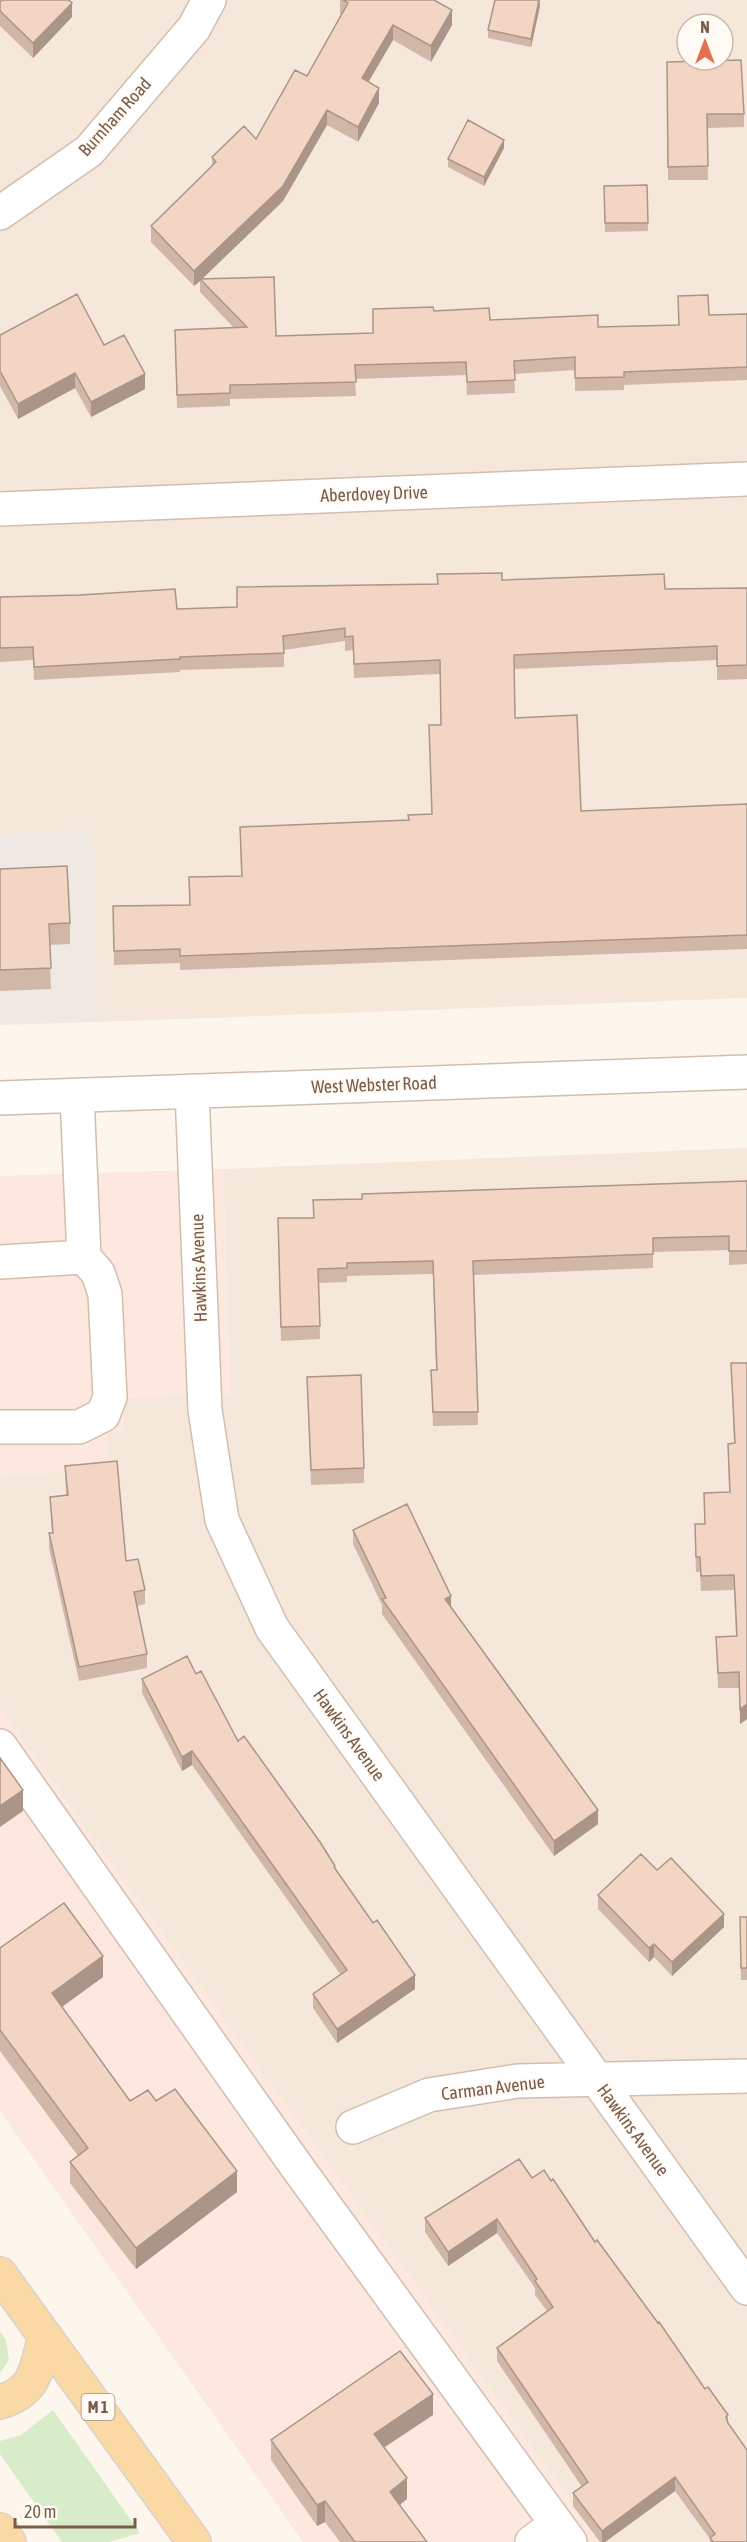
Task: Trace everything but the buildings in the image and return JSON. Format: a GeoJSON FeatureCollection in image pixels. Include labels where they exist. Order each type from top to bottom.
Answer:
{"type":"FeatureCollection","features":[{"type":"Feature","properties":{"kind":"main road","name":"M 1"},"geometry":{"type":"LineString","coordinates":[[0,2274],[194,2542]]}},
{"type":"Feature","properties":{"kind":"main road"},"geometry":{"type":"LineString","coordinates":[[0,2402],[16,2396],[34,2379],[45,2336]]}},
{"type":"Feature","properties":{"kind":"main road"},"geometry":{"type":"LineString","coordinates":[[0,2530],[9,2542]]}},
{"type":"Feature","properties":{"kind":"street","name":"Burnham Road"},"geometry":{"type":"LineString","coordinates":[[0,213],[89,151],[194,28],[209,0]]}},
{"type":"Feature","properties":{"kind":"street","name":"Aberdovey Drive"},"geometry":{"type":"LineString","coordinates":[[0,509],[747,479]]}},
{"type":"Feature","properties":{"kind":"street","name":"West Webster Road"},"geometry":{"type":"LineString","coordinates":[[0,1098],[747,1072]]}},
{"type":"Feature","properties":{"kind":"street","name":"Hawkins Avenue"},"geometry":{"type":"LineString","coordinates":[[192,1092],[205,1410],[222,1520],[272,1628],[747,2288]]}},
{"type":"Feature","properties":{"kind":"street"},"geometry":{"type":"LineString","coordinates":[[0,1426],[79,1426],[103,1415],[110,1397],[105,1294],[98,1273],[84,1257],[77,1095]]}},
{"type":"Feature","properties":{"kind":"street"},"geometry":{"type":"LineString","coordinates":[[0,1262],[84,1257]]}},
{"type":"Feature","properties":{"kind":"street"},"geometry":{"type":"LineString","coordinates":[[0,1746],[312,2188],[553,2536]]}},
{"type":"Feature","properties":{"kind":"street","name":"Carman Avenue"},"geometry":{"type":"LineString","coordinates":[[353,2127],[429,2095],[518,2081],[747,2076]]}},
{"type":"Feature","properties":{"kind":"shaded area"},"geometry":{"type":"Polygon","coordinates":[[[0,0],[747,0],[747,998],[98,1022],[92,831],[0,835],[0,0]]]}},
{"type":"Feature","properties":{"kind":"shaded area"},"geometry":{"type":"Polygon","coordinates":[[[92,830],[98,1022],[0,1025],[0,835],[92,830]]]}},
{"type":"Feature","properties":{"kind":"shaded area"},"geometry":{"type":"Polygon","coordinates":[[[747,1148],[747,2542],[600,2542],[0,1709],[0,1477],[106,1467],[107,1431],[124,1431],[123,1398],[230,1394],[223,1169],[747,1148]]]}},
{"type":"Feature","properties":{"kind":"shaded area"},"geometry":{"type":"Polygon","coordinates":[[[223,1169],[230,1394],[124,1398],[124,1431],[107,1432],[106,1467],[0,1477],[0,1176],[223,1169]]]}},
{"type":"Feature","properties":{"kind":"shaded area"},"geometry":{"type":"Polygon","coordinates":[[[0,1709],[600,2542],[303,2542],[0,2111],[0,1709]]]}},
{"type":"Feature","properties":{"kind":"green space"},"geometry":{"type":"Polygon","coordinates":[[[0,2332],[6,2340],[9,2360],[0,2373],[0,2332]]]}},
{"type":"Feature","properties":{"kind":"green space"},"geometry":{"type":"Polygon","coordinates":[[[53,2410],[140,2533],[109,2542],[62,2542],[0,2454],[0,2441],[21,2435],[53,2410]]]}}]}
